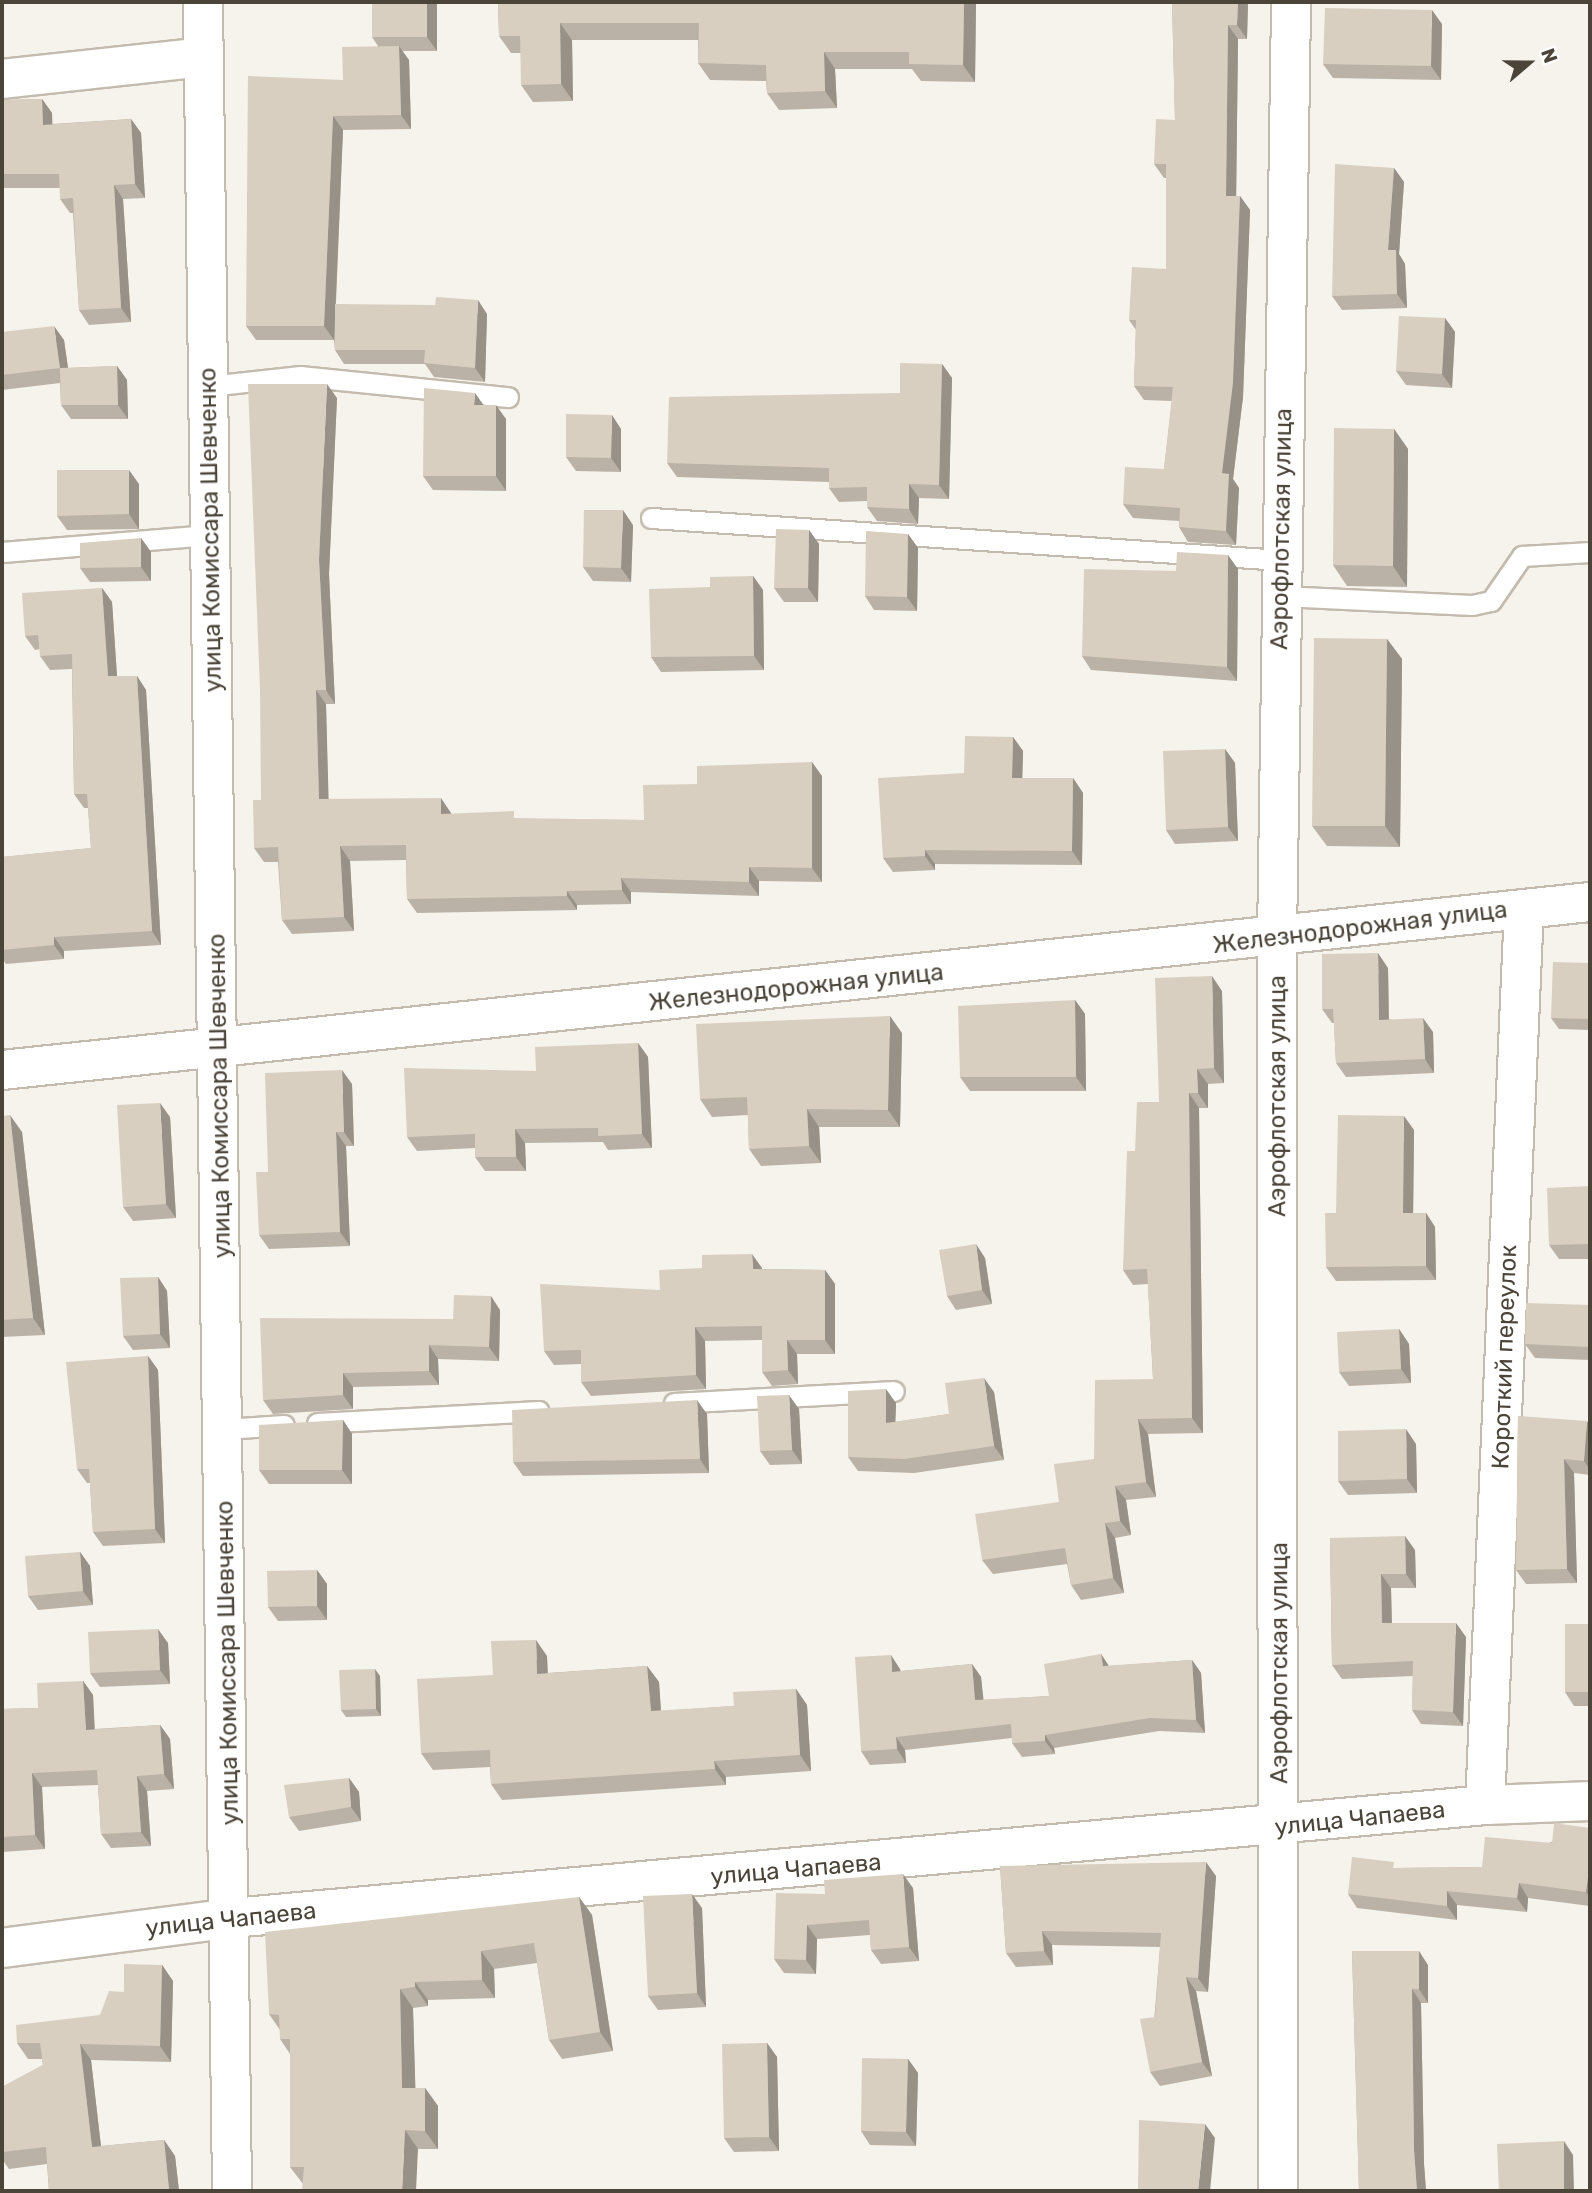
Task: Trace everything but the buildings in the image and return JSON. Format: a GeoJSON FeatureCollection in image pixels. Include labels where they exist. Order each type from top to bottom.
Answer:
{"type":"FeatureCollection","features":[{"type":"Feature","properties":{"kind":"street","name":"улица Комиссара Шевченко"},"geometry":{"type":"LineString","coordinates":[[203,2],[232,1918],[232,2191]]}},
{"type":"Feature","properties":{"kind":"street","name":"Аэрофлотская улица"},"geometry":{"type":"LineString","coordinates":[[1279,2191],[1281,1828],[1278,939],[1281,578],[1292,2]]}},
{"type":"Feature","properties":{"kind":"street"},"geometry":{"type":"LineString","coordinates":[[2,79],[203,57]]}},
{"type":"Feature","properties":{"kind":"street","name":"Железнодорожная улица"},"geometry":{"type":"LineString","coordinates":[[2,1070],[1278,939],[1590,902]]}},
{"type":"Feature","properties":{"kind":"street","name":"Короткий переулок"},"geometry":{"type":"LineString","coordinates":[[1485,1805],[1524,909]]}},
{"type":"Feature","properties":{"kind":"street","name":"улица Чапаева"},"geometry":{"type":"LineString","coordinates":[[2,1948],[232,1918],[1281,1828],[1485,1805],[1590,1801]]}},
{"type":"Feature","properties":{"kind":"lane"},"geometry":{"type":"LineString","coordinates":[[208,386],[300,376],[508,397]]}},
{"type":"Feature","properties":{"kind":"lane"},"geometry":{"type":"LineString","coordinates":[[651,518],[1281,578],[1472,605],[1491,601],[1522,556],[1590,552]]}},
{"type":"Feature","properties":{"kind":"lane"},"geometry":{"type":"LineString","coordinates":[[2,552],[211,535]]}},
{"type":"Feature","properties":{"kind":"lane"},"geometry":{"type":"LineString","coordinates":[[657,1404],[894,1391]]}},
{"type":"Feature","properties":{"kind":"lane"},"geometry":{"type":"LineString","coordinates":[[225,1429],[560,1410]]}}]}
